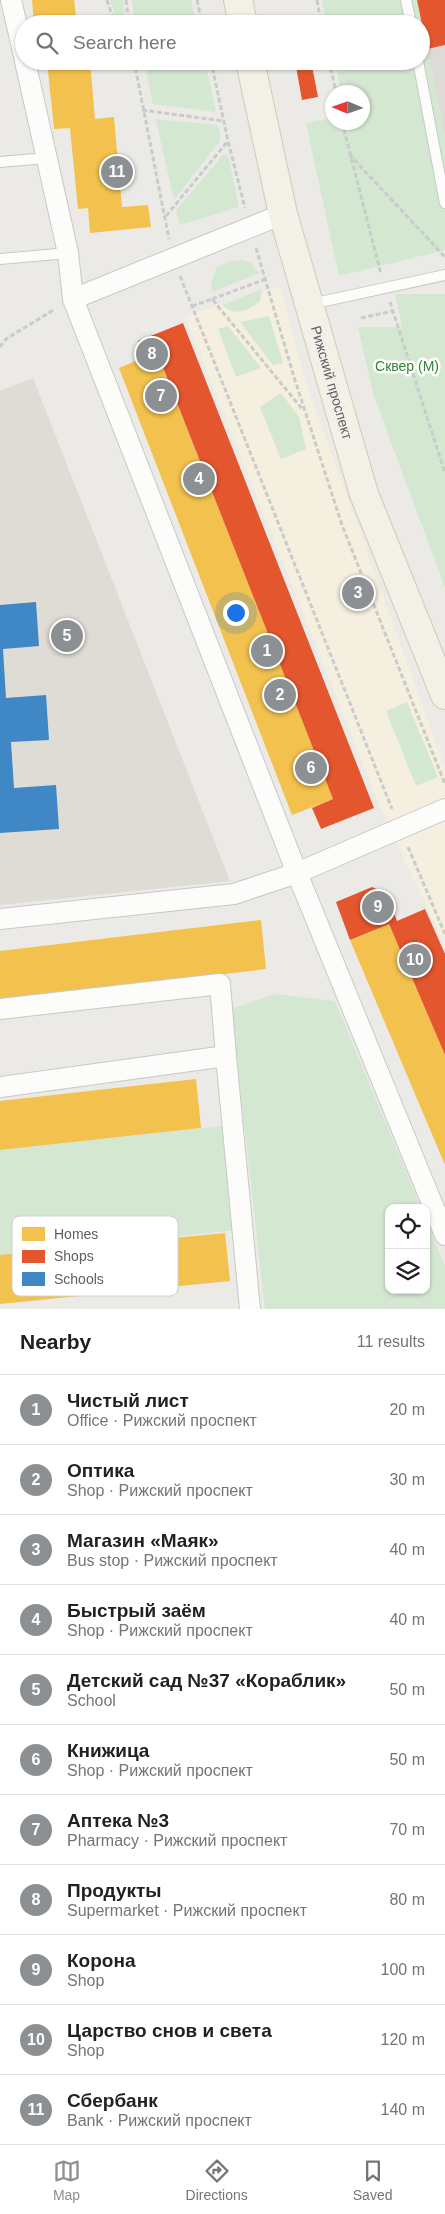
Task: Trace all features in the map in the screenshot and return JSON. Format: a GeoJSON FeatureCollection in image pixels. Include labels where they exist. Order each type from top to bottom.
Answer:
{"type":"FeatureCollection","features":[{"type":"Feature","properties":{"kind":"main road"},"geometry":{"type":"LineString","coordinates":[[238,0],[241,15]]}},
{"type":"Feature","properties":{"kind":"main road","name":"Рижский проспект"},"geometry":{"type":"LineString","coordinates":[[252,70],[283,214],[364,494],[445,695]]}},
{"type":"Feature","properties":{"kind":"street"},"geometry":{"type":"LineString","coordinates":[[11,0],[15,17]]}},
{"type":"Feature","properties":{"kind":"street"},"geometry":{"type":"LineString","coordinates":[[27,70],[68,252],[72,299],[297,873],[445,1235]]}},
{"type":"Feature","properties":{"kind":"street"},"geometry":{"type":"LineString","coordinates":[[72,299],[283,214]]}},
{"type":"Feature","properties":{"kind":"street"},"geometry":{"type":"LineString","coordinates":[[0,919],[234,894],[297,873],[445,810]]}},
{"type":"Feature","properties":{"kind":"street"},"geometry":{"type":"LineString","coordinates":[[0,1009],[220,984],[250,1309]]}},
{"type":"Feature","properties":{"kind":"street"},"geometry":{"type":"LineString","coordinates":[[0,1087],[226,1056]]}},
{"type":"Feature","properties":{"kind":"lane"},"geometry":{"type":"LineString","coordinates":[[406,0],[409,15]]}},
{"type":"Feature","properties":{"kind":"lane"},"geometry":{"type":"LineString","coordinates":[[420,70],[445,203]]}},
{"type":"Feature","properties":{"kind":"lane"},"geometry":{"type":"LineString","coordinates":[[0,162],[46,158]]}},
{"type":"Feature","properties":{"kind":"lane"},"geometry":{"type":"LineString","coordinates":[[0,259],[68,252]]}},
{"type":"Feature","properties":{"kind":"lane"},"geometry":{"type":"LineString","coordinates":[[310,305],[445,274]]}},
{"type":"Feature","properties":{"kind":"path"},"geometry":{"type":"LineString","coordinates":[[107,0],[112,15]]}},
{"type":"Feature","properties":{"kind":"path"},"geometry":{"type":"LineString","coordinates":[[126,0],[128,15]]}},
{"type":"Feature","properties":{"kind":"path"},"geometry":{"type":"LineString","coordinates":[[197,0],[200,15]]}},
{"type":"Feature","properties":{"kind":"path"},"geometry":{"type":"LineString","coordinates":[[317,0],[320,15]]}},
{"type":"Feature","properties":{"kind":"path"},"geometry":{"type":"LineString","coordinates":[[136,70],[142,110],[173,259],[401,830],[445,934]]}},
{"type":"Feature","properties":{"kind":"path"},"geometry":{"type":"LineString","coordinates":[[331,70],[334,85]]}},
{"type":"Feature","properties":{"kind":"path"},"geometry":{"type":"LineString","coordinates":[[142,110],[223,121]]}},
{"type":"Feature","properties":{"kind":"path"},"geometry":{"type":"LineString","coordinates":[[165,217],[228,141]]}},
{"type":"Feature","properties":{"kind":"path"},"geometry":{"type":"LineString","coordinates":[[349,154],[445,258]]}},
{"type":"Feature","properties":{"kind":"path"},"geometry":{"type":"LineString","coordinates":[[192,306],[266,279]]}},
{"type":"Feature","properties":{"kind":"path"},"geometry":{"type":"LineString","coordinates":[[0,347],[6,339],[72,299]]}},
{"type":"Feature","properties":{"kind":"path"},"geometry":{"type":"LineString","coordinates":[[212,299],[305,412]]}},
{"type":"Feature","properties":{"kind":"path"},"geometry":{"type":"LineString","coordinates":[[361,318],[392,311]]}},
{"type":"Feature","properties":{"kind":"path"},"geometry":{"type":"LineString","coordinates":[[283,336],[289,334]]}},
{"type":"Feature","properties":{"kind":"shaded area"},"geometry":{"type":"Polygon","coordinates":[[[445,0],[445,137],[430,64],[430,41],[445,0]]]}},
{"type":"Feature","properties":{"kind":"shaded area"},"geometry":{"type":"Polygon","coordinates":[[[280,286],[306,383],[445,768],[445,946],[380,807],[185,316],[280,286]]]}},
{"type":"Feature","properties":{"kind":"shaded area"},"geometry":{"type":"Polygon","coordinates":[[[33,378],[230,881],[0,905],[0,391],[33,378]]]}},
{"type":"Feature","properties":{"kind":"green space"},"geometry":{"type":"Polygon","coordinates":[[[110,0],[123,0],[125,15],[115,15],[110,0]]]}},
{"type":"Feature","properties":{"kind":"green space"},"geometry":{"type":"Polygon","coordinates":[[[132,0],[191,0],[194,15],[134,15],[132,0]]]}},
{"type":"Feature","properties":{"kind":"green space"},"geometry":{"type":"Polygon","coordinates":[[[322,0],[417,0],[420,15],[325,15],[322,0]]]}},
{"type":"Feature","properties":{"kind":"green space"},"geometry":{"type":"Polygon","coordinates":[[[430,64],[445,137],[445,250],[339,276],[306,123],[325,119],[325,130],[370,130],[370,85],[340,85],[337,70],[430,70],[430,64]]]}},
{"type":"Feature","properties":{"kind":"green space"},"geometry":{"type":"Polygon","coordinates":[[[207,70],[216,112],[153,104],[146,71],[207,70]]]}},
{"type":"Feature","properties":{"kind":"green space"},"geometry":{"type":"Polygon","coordinates":[[[156,119],[217,125],[220,132],[220,141],[174,200],[156,119]]]}},
{"type":"Feature","properties":{"kind":"green space"},"geometry":{"type":"Polygon","coordinates":[[[224,154],[228,155],[239,207],[180,225],[176,210],[224,154]]]}},
{"type":"Feature","properties":{"kind":"green space"},"geometry":{"type":"Polygon","coordinates":[[[241,260],[250,262],[259,273],[212,292],[211,283],[217,267],[231,261],[241,260]]]}},
{"type":"Feature","properties":{"kind":"green space"},"geometry":{"type":"Polygon","coordinates":[[[262,289],[260,301],[246,310],[231,311],[222,305],[262,289]]]}},
{"type":"Feature","properties":{"kind":"green space","name":"Сквер (М)"},"geometry":{"type":"Polygon","coordinates":[[[395,294],[445,294],[445,588],[373,393],[358,327],[402,327],[395,294]]]}},
{"type":"Feature","properties":{"kind":"green space"},"geometry":{"type":"Polygon","coordinates":[[[269,316],[283,363],[273,365],[240,322],[269,316]]]}},
{"type":"Feature","properties":{"kind":"green space"},"geometry":{"type":"Polygon","coordinates":[[[228,326],[261,368],[236,377],[218,329],[228,326]]]}},
{"type":"Feature","properties":{"kind":"green space"},"geometry":{"type":"Polygon","coordinates":[[[281,393],[299,417],[306,449],[281,459],[260,407],[281,393]]]}},
{"type":"Feature","properties":{"kind":"green space"},"geometry":{"type":"Polygon","coordinates":[[[407,702],[438,777],[416,786],[386,711],[407,702]]]}},
{"type":"Feature","properties":{"kind":"green space"},"geometry":{"type":"Polygon","coordinates":[[[275,994],[335,1001],[419,1204],[385,1204],[385,1294],[430,1294],[430,1230],[445,1266],[445,1309],[265,1309],[231,1009],[275,994]]]}},
{"type":"Feature","properties":{"kind":"green space"},"geometry":{"type":"Polygon","coordinates":[[[223,1126],[236,1230],[178,1236],[178,1216],[12,1216],[12,1254],[0,1255],[0,1150],[223,1126]]]}},
{"type":"Feature","properties":{"kind":"building: Homes"},"geometry":{"type":"Polygon","coordinates":[[[32,0],[74,0],[76,15],[33,15],[32,0]]]}},
{"type":"Feature","properties":{"kind":"building: Homes"},"geometry":{"type":"Polygon","coordinates":[[[48,70],[91,70],[95,119],[114,117],[122,207],[148,205],[151,227],[90,233],[88,208],[78,209],[70,128],[54,129],[48,70]]]}},
{"type":"Feature","properties":{"kind":"building: Homes"},"geometry":{"type":"Polygon","coordinates":[[[157,352],[333,799],[292,815],[119,368],[157,352]]]}},
{"type":"Feature","properties":{"kind":"building: Homes"},"geometry":{"type":"Polygon","coordinates":[[[261,920],[266,969],[0,1001],[0,951],[261,920]]]}},
{"type":"Feature","properties":{"kind":"building: Homes"},"geometry":{"type":"Polygon","coordinates":[[[389,924],[445,1055],[445,1165],[350,940],[389,924]]]}},
{"type":"Feature","properties":{"kind":"building: Homes"},"geometry":{"type":"Polygon","coordinates":[[[196,1079],[201,1128],[0,1150],[0,1101],[196,1079]]]}},
{"type":"Feature","properties":{"kind":"building: Homes"},"geometry":{"type":"Polygon","coordinates":[[[225,1233],[230,1281],[178,1286],[178,1238],[225,1233]]]}},
{"type":"Feature","properties":{"kind":"building: Homes"},"geometry":{"type":"Polygon","coordinates":[[[12,1254],[12,1296],[80,1296],[0,1304],[0,1255],[12,1254]]]}},
{"type":"Feature","properties":{"kind":"building: Shops"},"geometry":{"type":"Polygon","coordinates":[[[417,0],[445,0],[445,45],[430,48],[430,15],[420,15],[417,0]]]}},
{"type":"Feature","properties":{"kind":"building: Shops"},"geometry":{"type":"Polygon","coordinates":[[[297,70],[313,70],[318,97],[302,100],[297,70]]]}},
{"type":"Feature","properties":{"kind":"building: Shops"},"geometry":{"type":"Polygon","coordinates":[[[183,323],[374,808],[321,829],[312,808],[333,799],[157,352],[145,357],[138,341],[183,323]]]}},
{"type":"Feature","properties":{"kind":"building: Shops"},"geometry":{"type":"Polygon","coordinates":[[[372,887],[386,893],[397,921],[425,909],[445,954],[445,1055],[389,924],[350,940],[336,902],[372,887]]]}},
{"type":"Feature","properties":{"kind":"building: Schools"},"geometry":{"type":"Polygon","coordinates":[[[36,602],[39,646],[3,649],[6,698],[46,695],[49,740],[11,742],[14,788],[56,785],[59,829],[0,833],[0,605],[36,602]]]}},
{"type":"Feature","properties":{"kind":"place","name":"Сбербанк"},"geometry":{"type":"Point","coordinates":[117,172]}},
{"type":"Feature","properties":{"kind":"place","name":"Продукты"},"geometry":{"type":"Point","coordinates":[152,354]}},
{"type":"Feature","properties":{"kind":"place","name":"Аптека №3"},"geometry":{"type":"Point","coordinates":[161,396]}},
{"type":"Feature","properties":{"kind":"place","name":"Быстрый заём"},"geometry":{"type":"Point","coordinates":[199,479]}},
{"type":"Feature","properties":{"kind":"place","name":"Магазин «Маяк»"},"geometry":{"type":"Point","coordinates":[358,593]}},
{"type":"Feature","properties":{"kind":"place","name":"Детский сад №37 «Кораблик»"},"geometry":{"type":"Point","coordinates":[67,636]}},
{"type":"Feature","properties":{"kind":"place","name":"Чистый лист"},"geometry":{"type":"Point","coordinates":[267,651]}},
{"type":"Feature","properties":{"kind":"place","name":"Оптика"},"geometry":{"type":"Point","coordinates":[280,695]}},
{"type":"Feature","properties":{"kind":"place","name":"Книжица"},"geometry":{"type":"Point","coordinates":[311,768]}},
{"type":"Feature","properties":{"kind":"place","name":"Корона"},"geometry":{"type":"Point","coordinates":[378,907]}},
{"type":"Feature","properties":{"kind":"place","name":"Царство снов и света"},"geometry":{"type":"Point","coordinates":[415,960]}}]}
